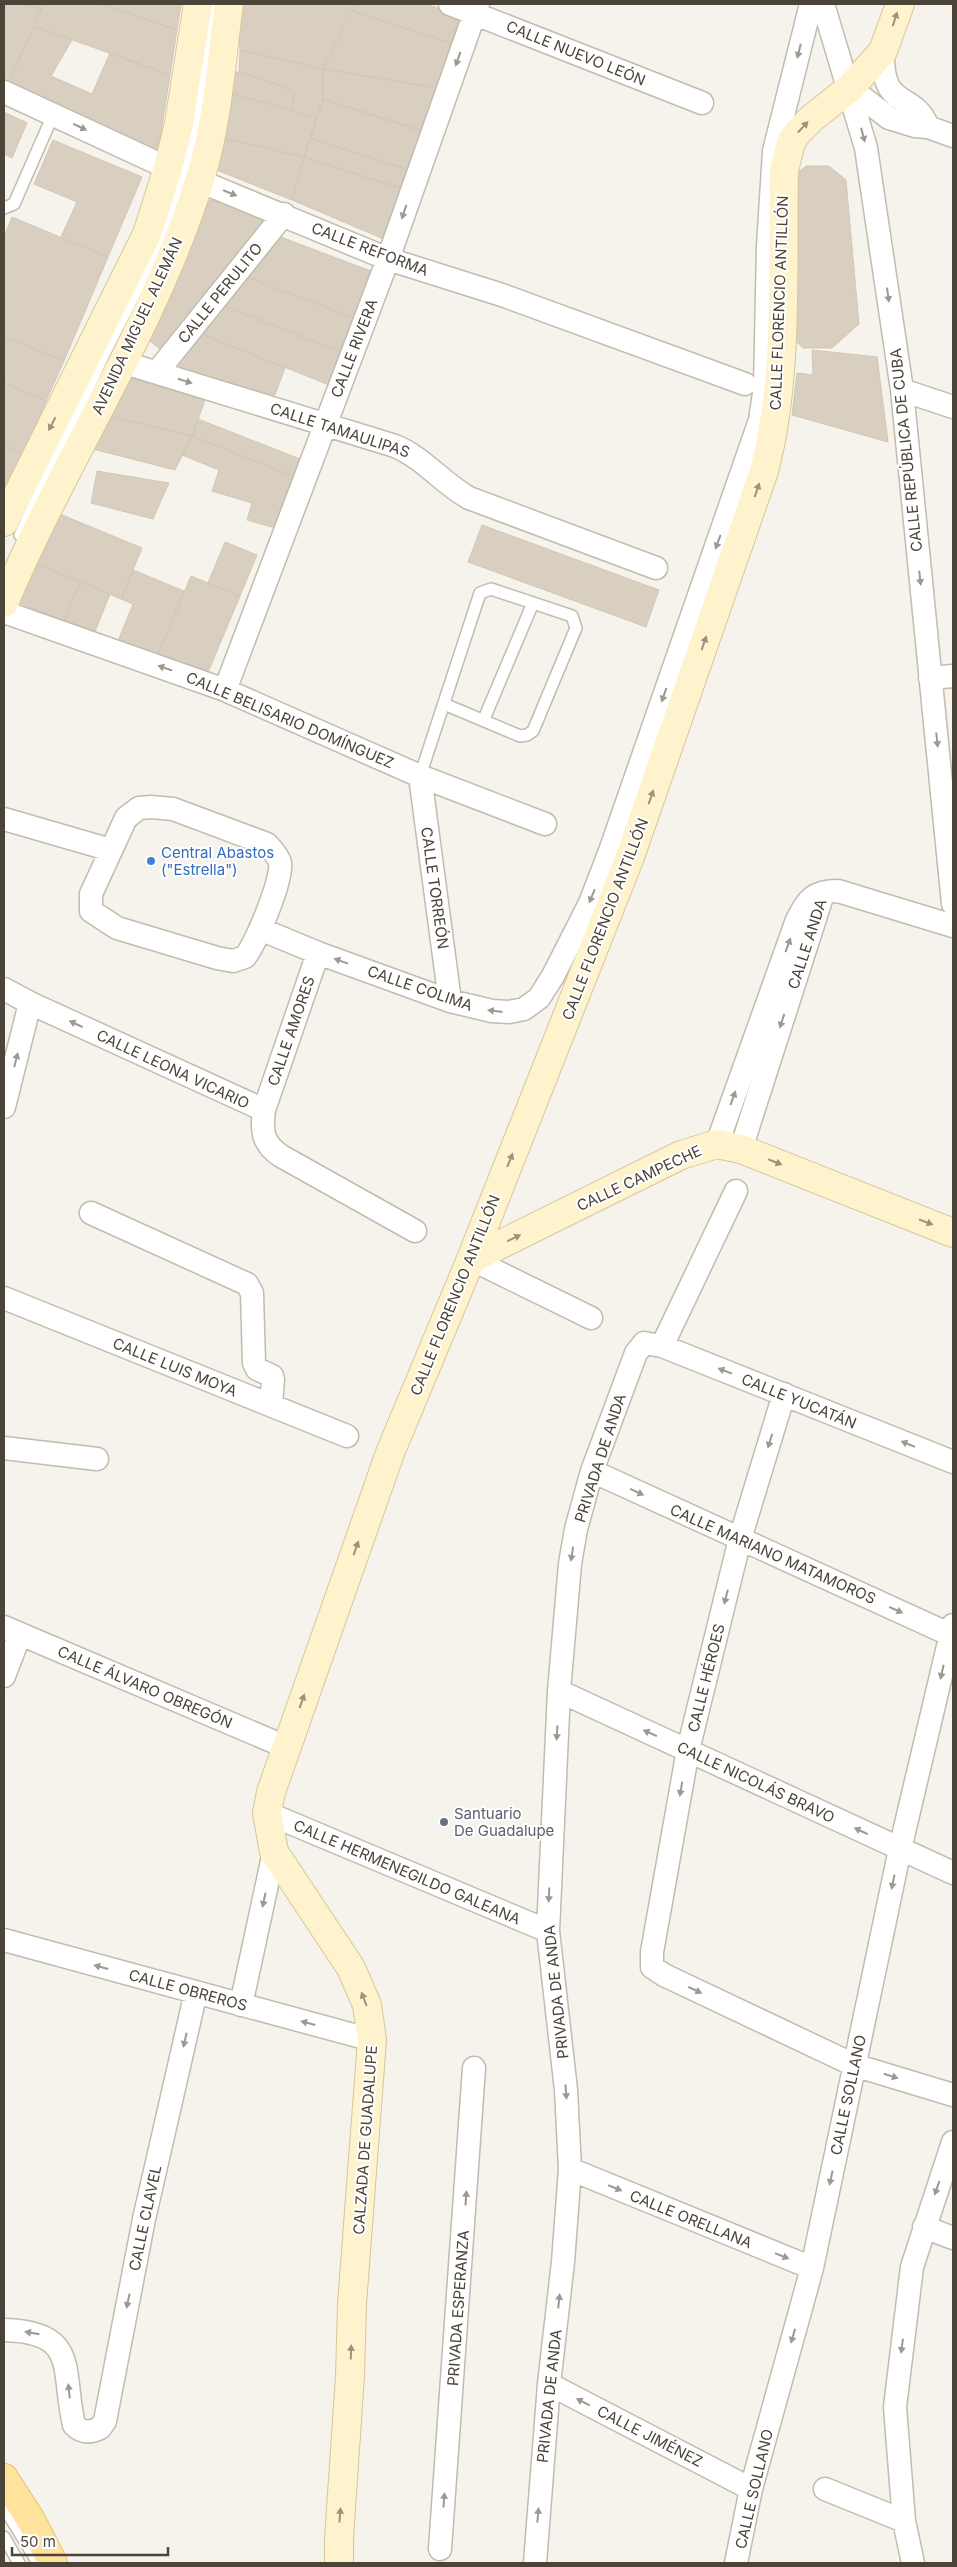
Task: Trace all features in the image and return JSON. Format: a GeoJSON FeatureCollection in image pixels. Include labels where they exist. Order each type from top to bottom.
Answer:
{"type":"FeatureCollection","features":[{"type":"Feature","properties":{"kind":"main road"},"geometry":{"type":"LineString","coordinates":[[4,2478],[31,2520],[53,2563]]}},
{"type":"Feature","properties":{"kind":"street","name":"AVENIDA MIGUEL ALEMÁN"},"geometry":{"type":"LineString","coordinates":[[4,603],[36,530],[122,362],[166,270],[184,175],[179,123],[198,4]]}},
{"type":"Feature","properties":{"kind":"street","name":"AVENIDA MIGUEL ALEMÁN"},"geometry":{"type":"LineString","coordinates":[[10,532],[155,212],[184,175],[212,129],[230,4]]}},
{"type":"Feature","properties":{"kind":"street","name":"CALLE NUEVO LEÓN"},"geometry":{"type":"LineString","coordinates":[[450,4],[476,8],[702,103]]}},
{"type":"Feature","properties":{"kind":"street","name":"CALLE FLORENCIO ANTILLÓN"},"geometry":{"type":"LineString","coordinates":[[610,851],[760,420],[765,387],[768,246],[774,151],[811,4]]}},
{"type":"Feature","properties":{"kind":"street","name":"CALLE REPÚBLICA DE CUBA"},"geometry":{"type":"LineString","coordinates":[[823,4],[850,88],[866,148],[902,390],[953,904]]}},
{"type":"Feature","properties":{"kind":"street"},"geometry":{"type":"LineString","coordinates":[[900,4],[883,51],[883,68],[889,88],[900,100],[920,112],[928,127]]}},
{"type":"Feature","properties":{"kind":"street","name":"CALLE RIVERA"},"geometry":{"type":"LineString","coordinates":[[226,690],[388,259],[476,8]]}},
{"type":"Feature","properties":{"kind":"street","name":"CALLE FLORENCIO ANTILLÓN"},"geometry":{"type":"LineString","coordinates":[[286,1747],[390,1453],[470,1260],[630,857],[764,471],[773,436],[778,394],[784,170],[786,156],[791,142],[805,124],[850,88],[883,51]]}},
{"type":"Feature","properties":{"kind":"street"},"geometry":{"type":"LineString","coordinates":[[850,88],[889,118],[915,126],[928,127],[953,136]]}},
{"type":"Feature","properties":{"kind":"street","name":"CALLE REFORMA"},"geometry":{"type":"LineString","coordinates":[[4,92],[184,175],[284,214],[388,259],[502,295],[745,384]]}},
{"type":"Feature","properties":{"kind":"street","name":"CALLE PERULITO"},"geometry":{"type":"LineString","coordinates":[[156,372],[284,214]]}},
{"type":"Feature","properties":{"kind":"street","name":"CALLE TAMAULIPAS"},"geometry":{"type":"LineString","coordinates":[[122,362],[412,452],[442,480],[469,498],[656,568]]}},
{"type":"Feature","properties":{"kind":"street"},"geometry":{"type":"LineString","coordinates":[[902,390],[953,407]]}},
{"type":"Feature","properties":{"kind":"street","name":"CALLE BELISARIO DOMÍNGUEZ"},"geometry":{"type":"LineString","coordinates":[[4,612],[226,690],[420,776],[545,824]]}},
{"type":"Feature","properties":{"kind":"street"},"geometry":{"type":"LineString","coordinates":[[930,678],[953,676]]}},
{"type":"Feature","properties":{"kind":"street","name":"CALLE TORREÓN"},"geometry":{"type":"LineString","coordinates":[[420,776],[450,1001]]}},
{"type":"Feature","properties":{"kind":"street"},"geometry":{"type":"LineString","coordinates":[[151,807],[173,809],[267,844],[277,855],[280,864],[279,877],[260,929],[245,957],[233,961],[136,933],[105,922],[91,911],[92,894],[111,850],[130,814],[139,808],[151,807]]}},
{"type":"Feature","properties":{"kind":"street"},"geometry":{"type":"LineString","coordinates":[[4,819],[111,850]]}},
{"type":"Feature","properties":{"kind":"street","name":"CALLE COLIMA"},"geometry":{"type":"LineString","coordinates":[[260,929],[318,953],[450,1001],[492,1011],[509,1012],[524,1009],[539,998],[572,942],[610,851]]}},
{"type":"Feature","properties":{"kind":"street","name":"CALLE ANDA"},"geometry":{"type":"LineString","coordinates":[[729,1146],[797,920],[807,901],[824,891],[838,891],[953,926]]}},
{"type":"Feature","properties":{"kind":"street","name":"CALLE AMORES"},"geometry":{"type":"LineString","coordinates":[[264,1110],[318,953]]}},
{"type":"Feature","properties":{"kind":"street","name":"CALLE LEONA VICARIO"},"geometry":{"type":"LineString","coordinates":[[4,989],[30,1003],[264,1110],[264,1140],[270,1149],[415,1231]]}},
{"type":"Feature","properties":{"kind":"street"},"geometry":{"type":"LineString","coordinates":[[4,1108],[30,1003]]}},
{"type":"Feature","properties":{"kind":"street"},"geometry":{"type":"LineString","coordinates":[[729,1146],[953,1233]]}},
{"type":"Feature","properties":{"kind":"street","name":"CALLE CAMPECHE"},"geometry":{"type":"LineString","coordinates":[[470,1260],[681,1155],[729,1146]]}},
{"type":"Feature","properties":{"kind":"street"},"geometry":{"type":"LineString","coordinates":[[653,1345],[736,1191]]}},
{"type":"Feature","properties":{"kind":"street"},"geometry":{"type":"LineString","coordinates":[[91,1213],[247,1284],[252,1293],[254,1363],[257,1369],[272,1376],[270,1405]]}},
{"type":"Feature","properties":{"kind":"street"},"geometry":{"type":"LineString","coordinates":[[470,1260],[591,1318]]}},
{"type":"Feature","properties":{"kind":"street","name":"CALLE LUIS MOYA"},"geometry":{"type":"LineString","coordinates":[[4,1298],[347,1436]]}},
{"type":"Feature","properties":{"kind":"street","name":"CALLE YUCATÁN"},"geometry":{"type":"LineString","coordinates":[[653,1345],[784,1394],[953,1462]]}},
{"type":"Feature","properties":{"kind":"street","name":"PRIVADA DE ANDA"},"geometry":{"type":"LineString","coordinates":[[535,2563],[549,2384],[562,2271],[570,2169],[566,2090],[548,1930],[559,1691],[570,1564],[576,1529],[592,1471],[636,1353],[653,1345]]}},
{"type":"Feature","properties":{"kind":"street","name":"CALLE HÉROES"},"geometry":{"type":"LineString","coordinates":[[784,1394],[740,1539],[688,1750],[652,1952],[652,1967],[664,1975],[854,2065]]}},
{"type":"Feature","properties":{"kind":"street"},"geometry":{"type":"LineString","coordinates":[[4,1448],[97,1460]]}},
{"type":"Feature","properties":{"kind":"street","name":"CALLE MARIANO MATAMOROS"},"geometry":{"type":"LineString","coordinates":[[592,1471],[740,1539],[952,1632]]}},
{"type":"Feature","properties":{"kind":"street"},"geometry":{"type":"LineString","coordinates":[[4,1676],[12,1631]]}},
{"type":"Feature","properties":{"kind":"street","name":"CALLE ÁLVARO OBREGÓN"},"geometry":{"type":"LineString","coordinates":[[12,1631],[286,1747]]}},
{"type":"Feature","properties":{"kind":"street","name":"CALLE SOLLANO"},"geometry":{"type":"LineString","coordinates":[[736,2563],[751,2489],[812,2268],[900,1849],[952,1632]]}},
{"type":"Feature","properties":{"kind":"street","name":"CALLE NICOLÁS BRAVO"},"geometry":{"type":"LineString","coordinates":[[559,1691],[953,1873]]}},
{"type":"Feature","properties":{"kind":"street","name":"CALZADA DE GUADALUPE"},"geometry":{"type":"LineString","coordinates":[[286,1747],[271,1792],[267,1813],[274,1852],[351,1968],[367,2005],[372,2040],[352,2304],[350,2376],[339,2538],[340,2563]]}},
{"type":"Feature","properties":{"kind":"street","name":"CALLE HERMENEGILDO GALEANA"},"geometry":{"type":"LineString","coordinates":[[267,1813],[548,1930]]}},
{"type":"Feature","properties":{"kind":"street"},"geometry":{"type":"LineString","coordinates":[[241,2005],[274,1852]]}},
{"type":"Feature","properties":{"kind":"street","name":"CALLE OBREROS"},"geometry":{"type":"LineString","coordinates":[[4,1940],[372,2040]]}},
{"type":"Feature","properties":{"kind":"street","name":"CALLE CLAVEL"},"geometry":{"type":"LineString","coordinates":[[4,2330],[41,2335],[57,2346],[64,2357],[74,2425],[79,2430],[85,2432],[100,2428],[105,2421],[144,2220],[196,1992]]}},
{"type":"Feature","properties":{"kind":"street"},"geometry":{"type":"LineString","coordinates":[[854,2065],[953,2095]]}},
{"type":"Feature","properties":{"kind":"street","name":"PRIVADA ESPERANZA"},"geometry":{"type":"LineString","coordinates":[[440,2549],[474,2068]]}},
{"type":"Feature","properties":{"kind":"street"},"geometry":{"type":"LineString","coordinates":[[913,2563],[904,2521],[895,2406],[912,2267],[953,2142]]}},
{"type":"Feature","properties":{"kind":"street","name":"CALLE ORELLANA"},"geometry":{"type":"LineString","coordinates":[[570,2169],[812,2268]]}},
{"type":"Feature","properties":{"kind":"street"},"geometry":{"type":"LineString","coordinates":[[924,2227],[953,2238]]}},
{"type":"Feature","properties":{"kind":"street","name":"CALLE JIMÉNEZ"},"geometry":{"type":"LineString","coordinates":[[549,2384],[751,2489]]}},
{"type":"Feature","properties":{"kind":"street"},"geometry":{"type":"LineString","coordinates":[[826,2490],[904,2521]]}},
{"type":"Feature","properties":{"kind":"lane"},"geometry":{"type":"LineString","coordinates":[[184,175],[202,92],[214,4]]}},
{"type":"Feature","properties":{"kind":"lane"},"geometry":{"type":"LineString","coordinates":[[4,208],[14,204],[53,115]]}},
{"type":"Feature","properties":{"kind":"lane"},"geometry":{"type":"LineString","coordinates":[[420,776],[480,593],[492,589],[572,616],[576,628],[533,731],[527,735],[520,736],[484,719],[444,704]]}},
{"type":"Feature","properties":{"kind":"lane"},"geometry":{"type":"LineString","coordinates":[[484,719],[533,603]]}},
{"type":"Feature","properties":{"kind":"lane"},"geometry":{"type":"LineString","coordinates":[[4,2507],[38,2563]]}},
{"type":"Feature","properties":{"kind":"lane"},"geometry":{"type":"LineString","coordinates":[[4,2537],[20,2563]]}},
{"type":"Feature","properties":{"kind":"building"},"geometry":{"type":"Polygon","coordinates":[[[4,4],[26,4],[41,10],[8,84],[4,82],[4,4]]]}},
{"type":"Feature","properties":{"kind":"building"},"geometry":{"type":"Polygon","coordinates":[[[26,4],[44,4],[41,10],[26,4]]]}},
{"type":"Feature","properties":{"kind":"building"},"geometry":{"type":"Polygon","coordinates":[[[44,4],[102,4],[177,30],[170,75],[34,26],[44,4]]]}},
{"type":"Feature","properties":{"kind":"building"},"geometry":{"type":"Polygon","coordinates":[[[102,4],[181,4],[177,30],[102,4]]]}},
{"type":"Feature","properties":{"kind":"building"},"geometry":{"type":"Polygon","coordinates":[[[238,4],[354,4],[323,69],[240,50],[238,4]]]}},
{"type":"Feature","properties":{"kind":"building"},"geometry":{"type":"Polygon","coordinates":[[[354,4],[425,4],[460,15],[451,43],[352,11],[354,4]]]}},
{"type":"Feature","properties":{"kind":"building"},"geometry":{"type":"Polygon","coordinates":[[[352,11],[451,43],[437,88],[323,69],[352,11]]]}},
{"type":"Feature","properties":{"kind":"building"},"geometry":{"type":"Polygon","coordinates":[[[34,26],[72,40],[51,76],[92,94],[110,53],[170,75],[158,151],[8,84],[34,26]]]}},
{"type":"Feature","properties":{"kind":"building"},"geometry":{"type":"Polygon","coordinates":[[[240,50],[323,69],[323,99],[317,118],[292,110],[294,91],[239,72],[240,50]]]}},
{"type":"Feature","properties":{"kind":"building"},"geometry":{"type":"Polygon","coordinates":[[[223,69],[252,75],[294,91],[292,110],[223,91],[223,69]]]}},
{"type":"Feature","properties":{"kind":"building"},"geometry":{"type":"Polygon","coordinates":[[[323,69],[437,88],[422,131],[323,99],[323,69]]]}},
{"type":"Feature","properties":{"kind":"building"},"geometry":{"type":"Polygon","coordinates":[[[223,91],[317,118],[304,157],[219,137],[223,91]]]}},
{"type":"Feature","properties":{"kind":"building"},"geometry":{"type":"Polygon","coordinates":[[[323,99],[422,131],[409,170],[310,138],[323,99]]]}},
{"type":"Feature","properties":{"kind":"building"},"geometry":{"type":"Polygon","coordinates":[[[4,112],[27,123],[12,158],[4,154],[4,112]]]}},
{"type":"Feature","properties":{"kind":"building"},"geometry":{"type":"Polygon","coordinates":[[[219,137],[304,157],[292,200],[214,169],[219,137]]]}},
{"type":"Feature","properties":{"kind":"building"},"geometry":{"type":"Polygon","coordinates":[[[310,138],[409,170],[403,189],[304,157],[310,138]]]}},
{"type":"Feature","properties":{"kind":"building"},"geometry":{"type":"Polygon","coordinates":[[[53,140],[142,177],[108,257],[61,237],[77,202],[34,184],[53,140]]]}},
{"type":"Feature","properties":{"kind":"building"},"geometry":{"type":"Polygon","coordinates":[[[304,157],[403,189],[386,240],[292,200],[304,157]]]}},
{"type":"Feature","properties":{"kind":"building"},"geometry":{"type":"Polygon","coordinates":[[[806,166],[829,166],[846,180],[859,324],[832,348],[803,348],[789,334],[796,174],[806,166]]]}},
{"type":"Feature","properties":{"kind":"building"},"geometry":{"type":"Polygon","coordinates":[[[210,200],[272,216],[161,350],[142,334],[210,200]]]}},
{"type":"Feature","properties":{"kind":"building"},"geometry":{"type":"Polygon","coordinates":[[[12,217],[108,257],[64,361],[4,336],[4,237],[12,217]]]}},
{"type":"Feature","properties":{"kind":"building"},"geometry":{"type":"Polygon","coordinates":[[[278,236],[371,271],[354,318],[244,276],[278,236]]]}},
{"type":"Feature","properties":{"kind":"building"},"geometry":{"type":"Polygon","coordinates":[[[244,276],[354,318],[341,352],[222,305],[244,276]]]}},
{"type":"Feature","properties":{"kind":"building"},"geometry":{"type":"Polygon","coordinates":[[[222,305],[341,352],[329,385],[199,333],[222,305]]]}},
{"type":"Feature","properties":{"kind":"building"},"geometry":{"type":"Polygon","coordinates":[[[199,333],[285,368],[275,395],[174,369],[199,333]]]}},
{"type":"Feature","properties":{"kind":"building"},"geometry":{"type":"Polygon","coordinates":[[[4,336],[64,361],[46,401],[4,383],[4,336]]]}},
{"type":"Feature","properties":{"kind":"building"},"geometry":{"type":"Polygon","coordinates":[[[812,350],[877,357],[888,442],[792,415],[797,373],[813,375],[812,350]]]}},
{"type":"Feature","properties":{"kind":"building"},"geometry":{"type":"Polygon","coordinates":[[[123,376],[205,400],[192,436],[106,415],[123,376]]]}},
{"type":"Feature","properties":{"kind":"building"},"geometry":{"type":"Polygon","coordinates":[[[4,383],[46,401],[24,454],[4,445],[4,383]]]}},
{"type":"Feature","properties":{"kind":"building"},"geometry":{"type":"Polygon","coordinates":[[[106,415],[192,436],[175,470],[89,448],[106,415]]]}},
{"type":"Feature","properties":{"kind":"building"},"geometry":{"type":"Polygon","coordinates":[[[198,419],[300,459],[293,476],[192,436],[198,419]]]}},
{"type":"Feature","properties":{"kind":"building"},"geometry":{"type":"Polygon","coordinates":[[[192,436],[293,476],[275,528],[247,520],[252,503],[212,491],[219,470],[182,455],[192,436]]]}},
{"type":"Feature","properties":{"kind":"building"},"geometry":{"type":"Polygon","coordinates":[[[4,445],[24,454],[4,502],[4,445]]]}},
{"type":"Feature","properties":{"kind":"building"},"geometry":{"type":"Polygon","coordinates":[[[97,471],[169,483],[153,519],[91,503],[97,471]]]}},
{"type":"Feature","properties":{"kind":"building"},"geometry":{"type":"Polygon","coordinates":[[[55,512],[142,548],[121,599],[33,562],[55,512]]]}},
{"type":"Feature","properties":{"kind":"building"},"geometry":{"type":"Polygon","coordinates":[[[482,525],[659,590],[646,627],[468,562],[482,525]]]}},
{"type":"Feature","properties":{"kind":"building"},"geometry":{"type":"Polygon","coordinates":[[[225,542],[257,555],[240,596],[208,583],[225,542]]]}},
{"type":"Feature","properties":{"kind":"building"},"geometry":{"type":"Polygon","coordinates":[[[33,562],[80,582],[64,621],[17,602],[33,562]]]}},
{"type":"Feature","properties":{"kind":"building"},"geometry":{"type":"Polygon","coordinates":[[[133,570],[184,591],[157,657],[118,641],[133,604],[121,599],[133,570]]]}},
{"type":"Feature","properties":{"kind":"building"},"geometry":{"type":"Polygon","coordinates":[[[191,576],[240,596],[206,677],[157,657],[191,576]]]}},
{"type":"Feature","properties":{"kind":"building"},"geometry":{"type":"Polygon","coordinates":[[[80,582],[110,594],[94,634],[64,621],[80,582]]]}},
{"type":"Feature","properties":{"kind":"place","name":"Central Abastos (\"Estrella\")"},"geometry":{"type":"Point","coordinates":[151,861]}},
{"type":"Feature","properties":{"kind":"place","name":"Santuario De Guadalupe"},"geometry":{"type":"Point","coordinates":[444,1822]}}]}
